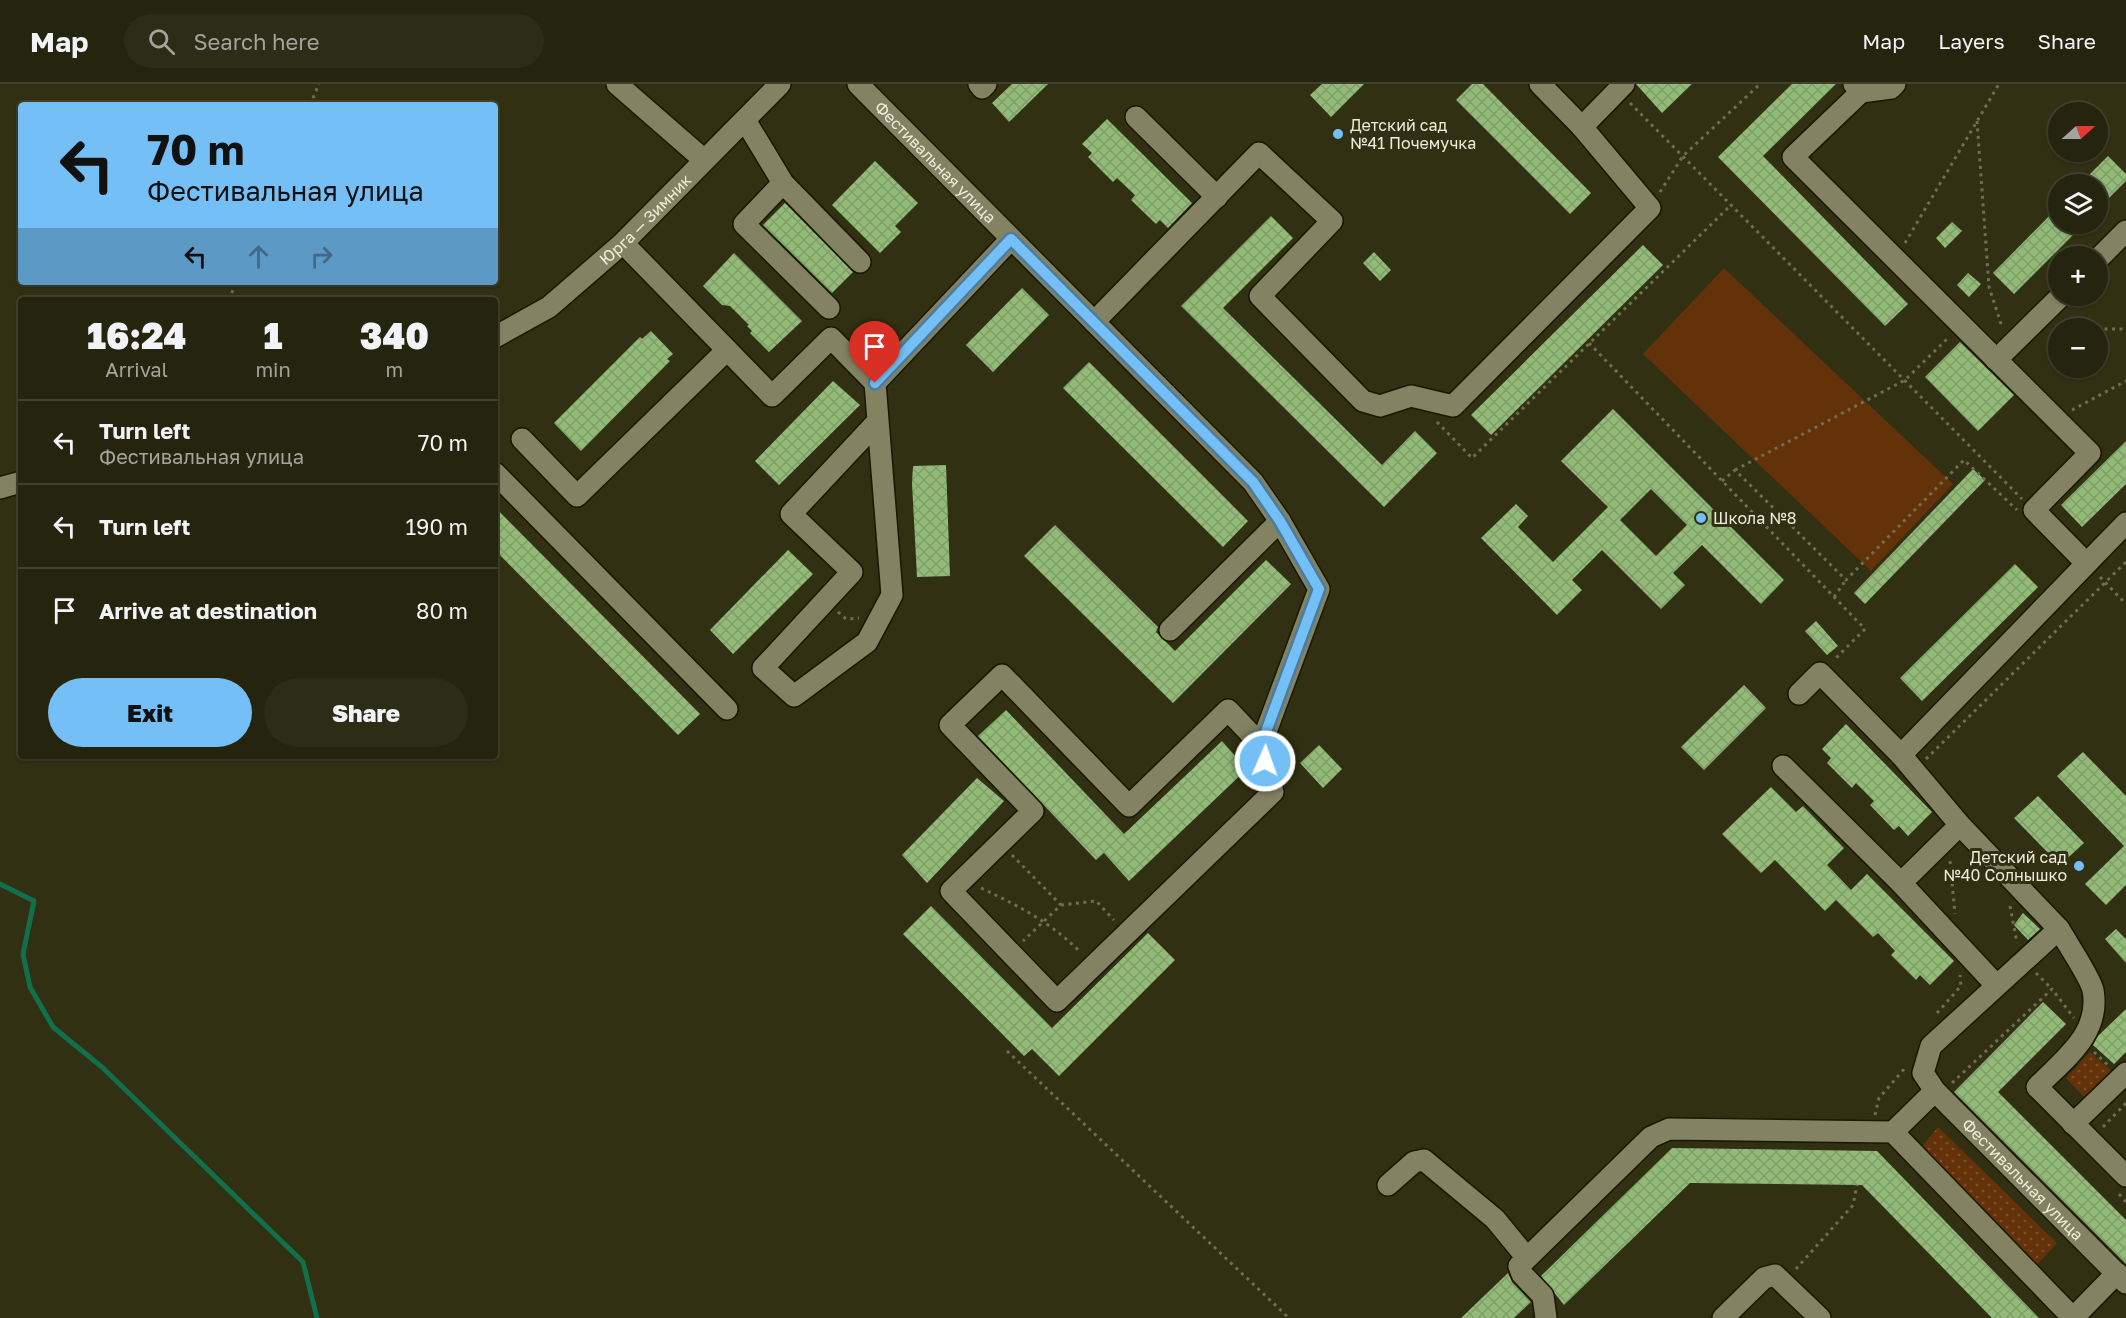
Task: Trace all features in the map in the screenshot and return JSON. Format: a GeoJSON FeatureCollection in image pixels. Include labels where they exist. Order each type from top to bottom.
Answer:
{"type":"FeatureCollection","features":[{"type":"Feature","properties":{"kind":"street"},"geometry":{"type":"LineString","coordinates":[[617,84],[703,159]]}},
{"type":"Feature","properties":{"kind":"street","name":"Юрга — Зимник"},"geometry":{"type":"LineString","coordinates":[[498,335],[549,307],[623,243],[703,159],[780,84]]}},
{"type":"Feature","properties":{"kind":"street","name":"Фестивальная улица"},"geometry":{"type":"LineString","coordinates":[[858,84],[1253,482],[1280,521],[1319,589],[1261,745]]}},
{"type":"Feature","properties":{"kind":"street"},"geometry":{"type":"LineString","coordinates":[[979,84],[982,88],[986,84]]}},
{"type":"Feature","properties":{"kind":"street"},"geometry":{"type":"LineString","coordinates":[[1094,322],[1259,153],[1332,221],[1260,296],[1363,401],[1380,406],[1411,396],[1454,406],[1650,208],[1582,127],[1540,84]]}},
{"type":"Feature","properties":{"kind":"street"},"geometry":{"type":"LineString","coordinates":[[1895,84],[1891,88],[1857,88],[1793,157],[1962,326],[2002,353],[2055,419],[2090,453],[2034,510],[2086,563]]}},
{"type":"Feature","properties":{"kind":"street"},"geometry":{"type":"LineString","coordinates":[[1582,127],[1621,87]]}},
{"type":"Feature","properties":{"kind":"street"},"geometry":{"type":"LineString","coordinates":[[1136,117],[1217,197]]}},
{"type":"Feature","properties":{"kind":"street"},"geometry":{"type":"LineString","coordinates":[[745,120],[783,183],[860,262]]}},
{"type":"Feature","properties":{"kind":"street"},"geometry":{"type":"LineString","coordinates":[[783,183],[744,224],[829,308]]}},
{"type":"Feature","properties":{"kind":"street"},"geometry":{"type":"LineString","coordinates":[[2108,249],[2126,231]]}},
{"type":"Feature","properties":{"kind":"street"},"geometry":{"type":"LineString","coordinates":[[875,383],[1011,239]]}},
{"type":"Feature","properties":{"kind":"street"},"geometry":{"type":"LineString","coordinates":[[623,243],[772,396],[831,338],[875,383],[892,595],[867,642],[794,696],[763,668],[852,572],[791,514],[878,421]]}},
{"type":"Feature","properties":{"kind":"street"},"geometry":{"type":"LineString","coordinates":[[2002,353],[2051,306]]}},
{"type":"Feature","properties":{"kind":"street"},"geometry":{"type":"LineString","coordinates":[[522,439],[577,496],[727,350]]}},
{"type":"Feature","properties":{"kind":"street"},"geometry":{"type":"LineString","coordinates":[[498,476],[727,709]]}},
{"type":"Feature","properties":{"kind":"street"},"geometry":{"type":"LineString","coordinates":[[0,488],[18,483]]}},
{"type":"Feature","properties":{"kind":"street"},"geometry":{"type":"LineString","coordinates":[[1170,630],[1280,521]]}},
{"type":"Feature","properties":{"kind":"street"},"geometry":{"type":"LineString","coordinates":[[1908,762],[2086,563],[2126,523]]}},
{"type":"Feature","properties":{"kind":"street"},"geometry":{"type":"LineString","coordinates":[[1799,694],[1820,673],[1908,762],[1960,825],[2059,929],[2093,990],[2091,1024],[2087,1035],[2037,1087],[2126,1176]]}},
{"type":"Feature","properties":{"kind":"street"},"geometry":{"type":"LineString","coordinates":[[1002,675],[1129,806],[1228,710],[1261,745],[1273,792],[1057,1001],[951,891],[1033,811],[950,725],[1002,675]]}},
{"type":"Feature","properties":{"kind":"street"},"geometry":{"type":"LineString","coordinates":[[1783,766],[1900,883],[1996,985]]}},
{"type":"Feature","properties":{"kind":"street"},"geometry":{"type":"LineString","coordinates":[[1900,883],[1960,825]]}},
{"type":"Feature","properties":{"kind":"street"},"geometry":{"type":"LineString","coordinates":[[1923,1072],[1931,1047],[2059,929]]}},
{"type":"Feature","properties":{"kind":"street"},"geometry":{"type":"LineString","coordinates":[[2073,1124],[2118,1070]]}},
{"type":"Feature","properties":{"kind":"street","name":"Фестивальная улица"},"geometry":{"type":"LineString","coordinates":[[1923,1072],[1935,1091],[2121,1278]]}},
{"type":"Feature","properties":{"kind":"street"},"geometry":{"type":"LineString","coordinates":[[1546,1318],[1543,1296],[1519,1266],[1651,1137],[1663,1130],[1893,1132],[1935,1091]]}},
{"type":"Feature","properties":{"kind":"street"},"geometry":{"type":"LineString","coordinates":[[1893,1132],[2073,1318],[2121,1278]]}},
{"type":"Feature","properties":{"kind":"street"},"geometry":{"type":"LineString","coordinates":[[1388,1185],[1414,1162],[1424,1160],[1495,1219],[1527,1258]]}},
{"type":"Feature","properties":{"kind":"street"},"geometry":{"type":"LineString","coordinates":[[1723,1318],[1768,1275],[1775,1275],[1785,1282],[1820,1318]]}},
{"type":"Feature","properties":{"kind":"path"},"geometry":{"type":"LineString","coordinates":[[311,102],[319,84]]}},
{"type":"Feature","properties":{"kind":"path"},"geometry":{"type":"LineString","coordinates":[[1650,208],[1683,156],[1760,84]]}},
{"type":"Feature","properties":{"kind":"path"},"geometry":{"type":"LineString","coordinates":[[1895,259],[1999,84]]}},
{"type":"Feature","properties":{"kind":"path"},"geometry":{"type":"LineString","coordinates":[[1621,87],[1683,156],[2034,510]]}},
{"type":"Feature","properties":{"kind":"path"},"geometry":{"type":"LineString","coordinates":[[1977,121],[1989,287],[2002,353]]}},
{"type":"Feature","properties":{"kind":"path"},"geometry":{"type":"LineString","coordinates":[[1434,419],[1472,458],[1731,204]]}},
{"type":"Feature","properties":{"kind":"path"},"geometry":{"type":"LineString","coordinates":[[1722,482],[1735,470],[1905,380],[1962,326]]}},
{"type":"Feature","properties":{"kind":"path"},"geometry":{"type":"LineString","coordinates":[[2108,330],[2126,329]]}},
{"type":"Feature","properties":{"kind":"path"},"geometry":{"type":"LineString","coordinates":[[1589,343],[1865,629],[1820,673]]}},
{"type":"Feature","properties":{"kind":"path"},"geometry":{"type":"LineString","coordinates":[[2055,419],[2126,381]]}},
{"type":"Feature","properties":{"kind":"path"},"geometry":{"type":"LineString","coordinates":[[1834,597],[1846,580],[1964,460],[2014,510],[2034,510]]}},
{"type":"Feature","properties":{"kind":"path"},"geometry":{"type":"LineString","coordinates":[[1735,470],[1846,580]]}},
{"type":"Feature","properties":{"kind":"path"},"geometry":{"type":"LineString","coordinates":[[1908,762],[2126,562]]}},
{"type":"Feature","properties":{"kind":"path"},"geometry":{"type":"LineString","coordinates":[[2086,563],[2126,604]]}},
{"type":"Feature","properties":{"kind":"path"},"geometry":{"type":"LineString","coordinates":[[826,601],[846,619],[881,615]]}},
{"type":"Feature","properties":{"kind":"path"},"geometry":{"type":"LineString","coordinates":[[1001,843],[1061,905]]}},
{"type":"Feature","properties":{"kind":"path"},"geometry":{"type":"LineString","coordinates":[[963,879],[1014,904],[1062,933],[1094,965]]}},
{"type":"Feature","properties":{"kind":"path"},"geometry":{"type":"LineString","coordinates":[[2006,898],[2011,909],[2013,933],[2024,959]]}},
{"type":"Feature","properties":{"kind":"path"},"geometry":{"type":"LineString","coordinates":[[1011,953],[1061,905],[1096,902],[1127,934]]}},
{"type":"Feature","properties":{"kind":"path"},"geometry":{"type":"LineString","coordinates":[[1870,1132],[1879,1098],[1907,1066],[1951,1084],[2052,989],[2087,1035],[2086,1045],[2118,1070]]}},
{"type":"Feature","properties":{"kind":"path"},"geometry":{"type":"LineString","coordinates":[[1007,1051],[1289,1318]]}},
{"type":"Feature","properties":{"kind":"path"},"geometry":{"type":"LineString","coordinates":[[2089,1141],[2126,1103]]}},
{"type":"Feature","properties":{"kind":"path"},"geometry":{"type":"LineString","coordinates":[[1785,1282],[1853,1205],[1857,1185]]}},
{"type":"Feature","properties":{"kind":"shaded area"},"geometry":{"type":"Polygon","coordinates":[[[1724,268],[1953,484],[1871,571],[1643,354],[1724,268]]]}},
{"type":"Feature","properties":{"kind":"shaded area"},"geometry":{"type":"Polygon","coordinates":[[[2090,1052],[2116,1075],[2090,1103],[2066,1078],[2090,1052]]]}},
{"type":"Feature","properties":{"kind":"shaded area"},"geometry":{"type":"Polygon","coordinates":[[[1938,1127],[2057,1243],[2032,1270],[1915,1156],[1938,1127]]]}},
{"type":"Feature","properties":{"kind":"building"},"geometry":{"type":"Polygon","coordinates":[[[1012,84],[1048,84],[1009,122],[992,103],[1012,84]]]}},
{"type":"Feature","properties":{"kind":"building"},"geometry":{"type":"Polygon","coordinates":[[[1322,84],[1364,84],[1331,117],[1310,95],[1322,84]]]}},
{"type":"Feature","properties":{"kind":"building"},"geometry":{"type":"Polygon","coordinates":[[[1472,84],[1483,84],[1591,193],[1570,214],[1456,100],[1472,84]]]}},
{"type":"Feature","properties":{"kind":"building"},"geometry":{"type":"Polygon","coordinates":[[[1636,84],[1692,84],[1662,113],[1636,84]]]}},
{"type":"Feature","properties":{"kind":"building"},"geometry":{"type":"Polygon","coordinates":[[[1792,84],[1836,84],[1763,156],[1908,304],[1885,326],[1718,157],[1792,84]]]}},
{"type":"Feature","properties":{"kind":"building"},"geometry":{"type":"Polygon","coordinates":[[[1107,119],[1192,203],[1168,228],[1160,220],[1156,224],[1131,200],[1135,195],[1117,178],[1113,182],[1088,157],[1092,153],[1082,144],[1107,119]]]}},
{"type":"Feature","properties":{"kind":"building"},"geometry":{"type":"Polygon","coordinates":[[[2108,156],[2126,174],[2126,181],[2108,199],[2108,174],[2090,174],[2102,162],[2108,162],[2108,156]]]}},
{"type":"Feature","properties":{"kind":"building"},"geometry":{"type":"Polygon","coordinates":[[[875,161],[918,203],[895,226],[901,232],[880,253],[832,205],[875,161]]]}},
{"type":"Feature","properties":{"kind":"building"},"geometry":{"type":"Polygon","coordinates":[[[785,203],[853,272],[832,293],[763,225],[785,203]]]}},
{"type":"Feature","properties":{"kind":"building"},"geometry":{"type":"Polygon","coordinates":[[[1271,216],[1293,238],[1223,308],[1382,465],[1415,431],[1437,453],[1384,507],[1181,306],[1271,216]]]}},
{"type":"Feature","properties":{"kind":"building"},"geometry":{"type":"Polygon","coordinates":[[[2048,217],[2048,234],[2074,234],[2062,246],[2048,246],[2048,260],[2014,294],[1993,273],[2048,217]]]}},
{"type":"Feature","properties":{"kind":"building"},"geometry":{"type":"Polygon","coordinates":[[[1952,222],[1962,231],[1945,248],[1936,238],[1952,222]]]}},
{"type":"Feature","properties":{"kind":"building"},"geometry":{"type":"Polygon","coordinates":[[[1643,245],[1663,265],[1491,435],[1471,415],[1643,245]]]}},
{"type":"Feature","properties":{"kind":"building"},"geometry":{"type":"Polygon","coordinates":[[[1374,252],[1391,270],[1380,281],[1363,263],[1374,252]]]}},
{"type":"Feature","properties":{"kind":"building"},"geometry":{"type":"Polygon","coordinates":[[[734,253],[802,321],[769,352],[750,333],[752,331],[747,326],[749,325],[730,306],[722,305],[703,286],[734,253]]]}},
{"type":"Feature","properties":{"kind":"building"},"geometry":{"type":"Polygon","coordinates":[[[1968,273],[1981,284],[1969,297],[1957,285],[1968,273]]]}},
{"type":"Feature","properties":{"kind":"building"},"geometry":{"type":"Polygon","coordinates":[[[1022,288],[1049,315],[993,372],[966,345],[1022,288]]]}},
{"type":"Feature","properties":{"kind":"building"},"geometry":{"type":"Polygon","coordinates":[[[651,331],[673,354],[667,359],[670,361],[581,451],[554,423],[640,337],[642,339],[651,331]]]}},
{"type":"Feature","properties":{"kind":"building"},"geometry":{"type":"Polygon","coordinates":[[[1960,342],[2014,395],[1978,431],[1925,377],[1960,342]]]}},
{"type":"Feature","properties":{"kind":"building"},"geometry":{"type":"Polygon","coordinates":[[[1089,362],[1248,521],[1223,547],[1063,388],[1089,362]]]}},
{"type":"Feature","properties":{"kind":"building"},"geometry":{"type":"Polygon","coordinates":[[[833,381],[860,405],[779,485],[755,461],[833,381]]]}},
{"type":"Feature","properties":{"kind":"building"},"geometry":{"type":"Polygon","coordinates":[[[1613,409],[1784,580],[1761,604],[1702,545],[1673,573],[1685,585],[1661,609],[1602,550],[1572,580],[1582,590],[1557,615],[1481,538],[1516,504],[1528,516],[1518,527],[1553,562],[1608,507],[1561,461],[1613,409]],[[1651,489],[1620,520],[1656,556],[1687,525],[1651,489]]]}},
{"type":"Feature","properties":{"kind":"building"},"geometry":{"type":"Polygon","coordinates":[[[2126,441],[2126,484],[2082,527],[2061,505],[2126,441]]]}},
{"type":"Feature","properties":{"kind":"building"},"geometry":{"type":"Polygon","coordinates":[[[946,465],[950,576],[917,577],[913,466],[946,465]]]}},
{"type":"Feature","properties":{"kind":"building"},"geometry":{"type":"Polygon","coordinates":[[[1973,469],[1985,480],[1865,604],[1854,593],[1973,469]]]}},
{"type":"Feature","properties":{"kind":"building"},"geometry":{"type":"Polygon","coordinates":[[[498,510],[700,714],[678,735],[498,553],[498,510]]]}},
{"type":"Feature","properties":{"kind":"building"},"geometry":{"type":"Polygon","coordinates":[[[1055,525],[1158,627],[1156,632],[1175,651],[1266,560],[1291,584],[1173,703],[1024,556],[1055,525]]]}},
{"type":"Feature","properties":{"kind":"building"},"geometry":{"type":"Polygon","coordinates":[[[788,550],[813,574],[733,654],[710,630],[788,550]]]}},
{"type":"Feature","properties":{"kind":"building"},"geometry":{"type":"Polygon","coordinates":[[[2015,564],[2038,587],[1922,701],[1900,678],[2015,564]]]}},
{"type":"Feature","properties":{"kind":"building"},"geometry":{"type":"Polygon","coordinates":[[[1816,621],[1838,646],[1827,655],[1805,631],[1816,621]]]}},
{"type":"Feature","properties":{"kind":"building"},"geometry":{"type":"Polygon","coordinates":[[[1744,685],[1766,708],[1704,770],[1681,747],[1744,685]]]}},
{"type":"Feature","properties":{"kind":"building"},"geometry":{"type":"Polygon","coordinates":[[[1006,710],[1124,834],[1222,741],[1247,769],[1129,881],[1104,853],[1096,860],[978,736],[1006,710]]]}},
{"type":"Feature","properties":{"kind":"building"},"geometry":{"type":"Polygon","coordinates":[[[1846,724],[1932,812],[1908,836],[1899,826],[1894,830],[1870,805],[1874,801],[1856,783],[1852,788],[1827,763],[1831,758],[1822,749],[1846,724]]]}},
{"type":"Feature","properties":{"kind":"building"},"geometry":{"type":"Polygon","coordinates":[[[1319,745],[1342,769],[1323,788],[1300,763],[1319,745]]]}},
{"type":"Feature","properties":{"kind":"building"},"geometry":{"type":"Polygon","coordinates":[[[2083,752],[2126,796],[2126,885],[2106,905],[2085,884],[2124,846],[2057,776],[2083,752]]]}},
{"type":"Feature","properties":{"kind":"building"},"geometry":{"type":"Polygon","coordinates":[[[977,778],[1004,801],[927,883],[902,855],[977,778]]]}},
{"type":"Feature","properties":{"kind":"building"},"geometry":{"type":"Polygon","coordinates":[[[1771,787],[1796,812],[1803,806],[1844,848],[1827,865],[1851,890],[1867,874],[1954,961],[1930,985],[1920,975],[1916,980],[1891,955],[1895,951],[1878,933],[1873,937],[1836,900],[1825,911],[1775,860],[1761,873],[1722,834],[1771,787]]]}},
{"type":"Feature","properties":{"kind":"building"},"geometry":{"type":"Polygon","coordinates":[[[2038,796],[2084,843],[2060,865],[2014,818],[2038,796]]]}},
{"type":"Feature","properties":{"kind":"building"},"geometry":{"type":"Polygon","coordinates":[[[931,906],[1052,1028],[1148,933],[1175,960],[1059,1076],[1032,1049],[1024,1056],[903,934],[931,906]]]}},
{"type":"Feature","properties":{"kind":"building"},"geometry":{"type":"Polygon","coordinates":[[[2023,913],[2040,929],[2028,940],[2014,925],[2023,913]]]}},
{"type":"Feature","properties":{"kind":"building"},"geometry":{"type":"Polygon","coordinates":[[[2116,929],[2126,939],[2126,963],[2105,939],[2116,929]]]}},
{"type":"Feature","properties":{"kind":"building"},"geometry":{"type":"Polygon","coordinates":[[[2043,1002],[2066,1024],[1998,1092],[2126,1220],[2126,1264],[1954,1092],[2043,1002]]]}},
{"type":"Feature","properties":{"kind":"building"},"geometry":{"type":"Polygon","coordinates":[[[2126,1009],[2126,1052],[2114,1064],[2093,1045],[2098,1036],[2126,1009]]]}},
{"type":"Feature","properties":{"kind":"building"},"geometry":{"type":"Polygon","coordinates":[[[1672,1148],[1877,1151],[2039,1318],[1992,1318],[1862,1185],[1690,1183],[1564,1305],[1541,1276],[1672,1148]]]}},
{"type":"Feature","properties":{"kind":"building"},"geometry":{"type":"Polygon","coordinates":[[[1508,1273],[1512,1282],[1531,1302],[1514,1318],[1461,1318],[1508,1273]]]}},
{"type":"Feature","properties":{"kind":"waterway"},"geometry":{"type":"LineString","coordinates":[[0,884],[34,901],[23,954],[30,987],[53,1027],[103,1068],[303,1262],[317,1318]]}},
{"type":"Feature","properties":{"kind":"place","name":"Детский сад №41 Почемучка"},"geometry":{"type":"Point","coordinates":[1338,134]}},
{"type":"Feature","properties":{"kind":"place","name":"Школа №8"},"geometry":{"type":"Point","coordinates":[1701,518]}},
{"type":"Feature","properties":{"kind":"place","name":"Детский сад №40 Солнышко"},"geometry":{"type":"Point","coordinates":[2079,866]}},
{"type":"Feature","properties":{"kind":"route"},"geometry":{"type":"LineString","coordinates":[[875,383],[1011,239],[1253,482],[1280,521],[1319,589],[1261,745],[1265,761]]}}]}
